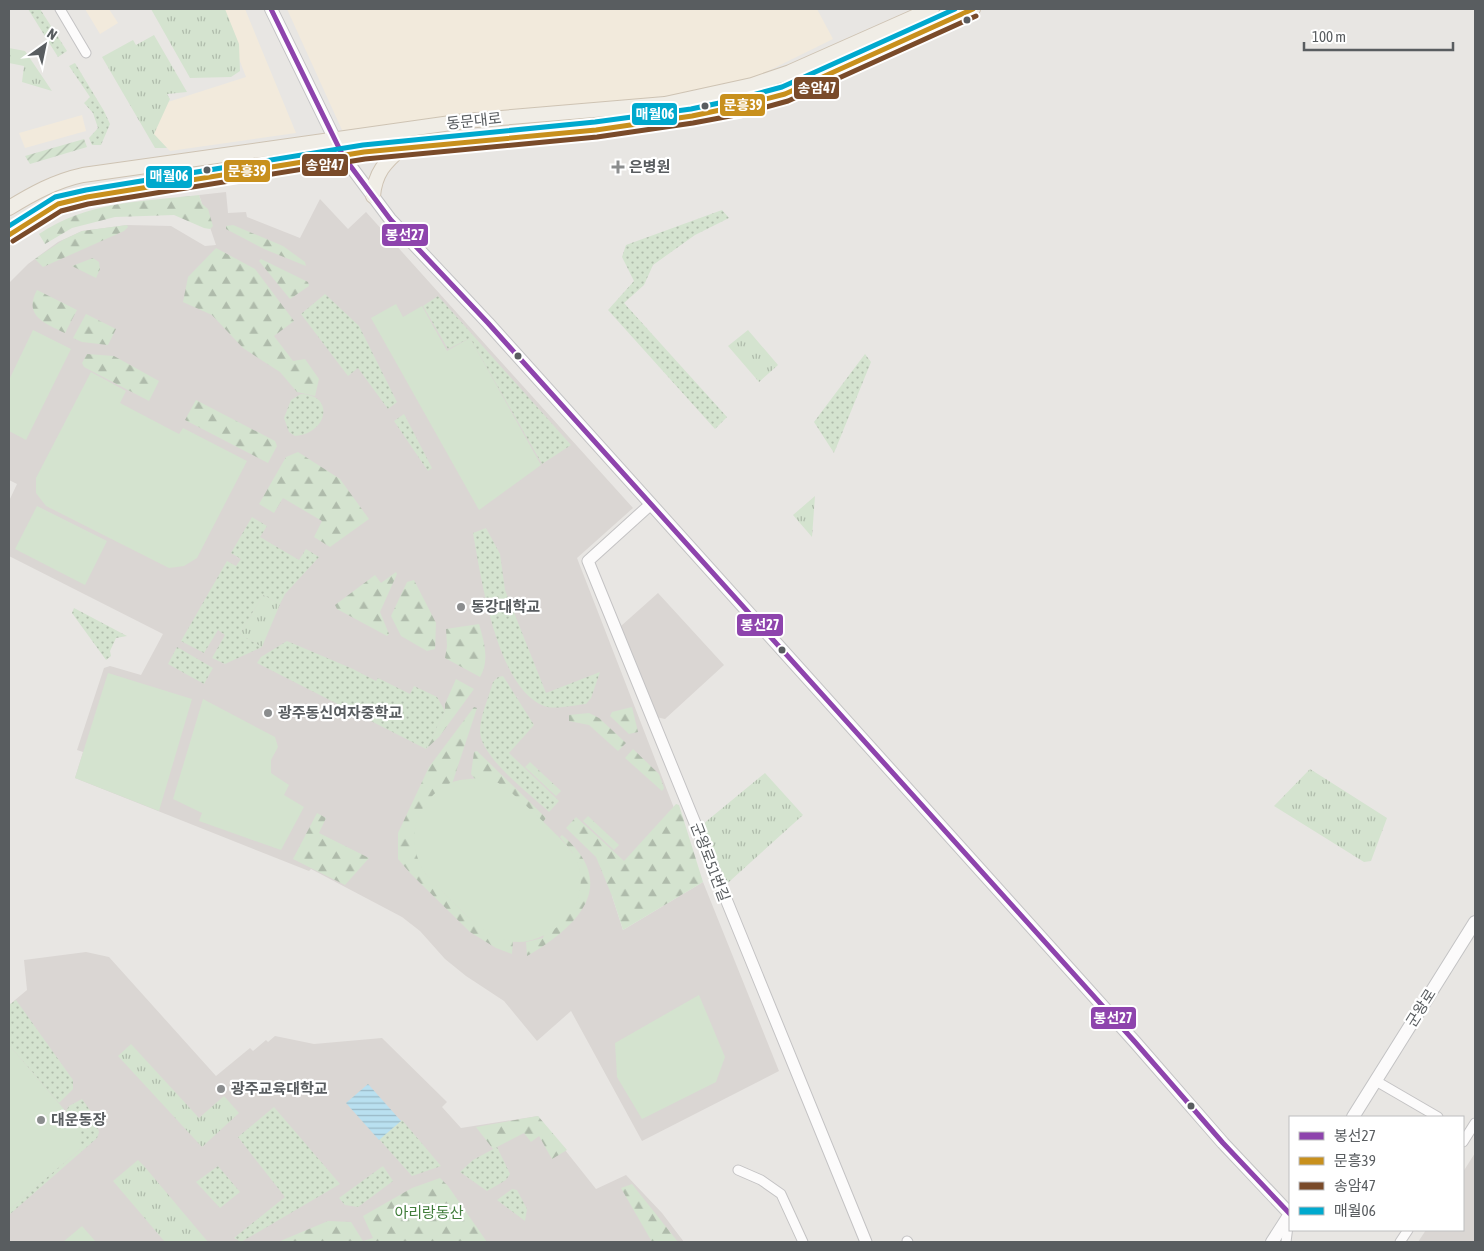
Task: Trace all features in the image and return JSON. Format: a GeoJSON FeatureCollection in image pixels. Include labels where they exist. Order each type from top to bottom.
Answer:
{"type":"FeatureCollection","features":[{"type":"Feature","properties":{"kind":"main road"},"geometry":{"type":"LineString","coordinates":[[271,9],[343,156],[390,219],[488,322],[1135,1042],[1223,1143],[1289,1213]]}},
{"type":"Feature","properties":{"kind":"main road","name":"동문대로"},"geometry":{"type":"LineString","coordinates":[[9,208],[64,179],[333,138],[465,121],[665,104],[752,85],[790,72],[932,9]]}},
{"type":"Feature","properties":{"kind":"main road","name":"동문대로"},"geometry":{"type":"LineString","coordinates":[[9,234],[58,204],[70,201],[343,156],[681,118],[752,104],[793,91],[973,9]]}},
{"type":"Feature","properties":{"kind":"main road"},"geometry":{"type":"LineString","coordinates":[[373,196],[376,176],[380,168],[402,148]]}},
{"type":"Feature","properties":{"kind":"main road","name":"군왕로"},"geometry":{"type":"LineString","coordinates":[[1354,1116],[1471,937],[1475,922]]}},
{"type":"Feature","properties":{"kind":"main road"},"geometry":{"type":"LineString","coordinates":[[1272,1242],[1289,1216]]}},
{"type":"Feature","properties":{"kind":"street"},"geometry":{"type":"LineString","coordinates":[[60,9],[86,53]]}},
{"type":"Feature","properties":{"kind":"street","name":"군왕로51번길"},"geometry":{"type":"LineString","coordinates":[[651,504],[588,561],[866,1242]]}},
{"type":"Feature","properties":{"kind":"street"},"geometry":{"type":"LineString","coordinates":[[1376,1081],[1436,1116]]}},
{"type":"Feature","properties":{"kind":"street"},"geometry":{"type":"LineString","coordinates":[[1464,1136],[1475,1123]]}},
{"type":"Feature","properties":{"kind":"street"},"geometry":{"type":"LineString","coordinates":[[738,1170],[761,1180],[781,1194],[804,1242]]}},
{"type":"Feature","properties":{"kind":"street"},"geometry":{"type":"LineString","coordinates":[[1286,1242],[1289,1221]]}},
{"type":"Feature","properties":{"kind":"street"},"geometry":{"type":"LineString","coordinates":[[1400,1242],[1407,1231]]}},
{"type":"Feature","properties":{"kind":"shaded area"},"geometry":{"type":"Polygon","coordinates":[[[85,9],[109,9],[118,23],[100,34],[85,9]]]}},
{"type":"Feature","properties":{"kind":"shaded area"},"geometry":{"type":"Polygon","coordinates":[[[220,9],[245,9],[296,133],[170,151],[153,134],[168,102],[246,77],[220,9]]]}},
{"type":"Feature","properties":{"kind":"shaded area"},"geometry":{"type":"Polygon","coordinates":[[[287,9],[817,9],[833,39],[756,77],[680,94],[405,127],[342,130],[287,9]]]}},
{"type":"Feature","properties":{"kind":"shaded area"},"geometry":{"type":"Polygon","coordinates":[[[82,115],[86,131],[25,148],[19,133],[82,115]]]}},
{"type":"Feature","properties":{"kind":"shaded area"},"geometry":{"type":"Polygon","coordinates":[[[226,192],[228,213],[246,212],[247,217],[300,238],[320,199],[348,229],[366,212],[633,508],[577,558],[679,821],[612,896],[623,930],[703,882],[779,1071],[642,1141],[571,1011],[537,1041],[504,1001],[466,976],[445,959],[420,931],[402,917],[311,869],[309,871],[75,778],[83,752],[77,750],[104,668],[110,666],[141,675],[163,634],[9,556],[9,501],[17,484],[9,480],[9,283],[28,264],[58,242],[82,231],[127,225],[171,226],[205,246],[216,245],[199,195],[226,192]]]}},
{"type":"Feature","properties":{"kind":"shaded area"},"geometry":{"type":"Polygon","coordinates":[[[658,593],[724,665],[665,719],[656,717],[621,626],[658,593]]]}},
{"type":"Feature","properties":{"kind":"shaded area","name":"광주교육대학교"},"geometry":{"type":"Polygon","coordinates":[[[86,952],[109,957],[216,1076],[250,1048],[253,1051],[266,1040],[268,1042],[275,1036],[314,1044],[382,1038],[447,1102],[442,1107],[461,1128],[538,1116],[596,1189],[626,1175],[662,1213],[684,1242],[9,1242],[9,1005],[27,990],[24,960],[86,952]]]}},
{"type":"Feature","properties":{"kind":"shaded area"},"geometry":{"type":"Polygon","coordinates":[[[1475,1153],[1475,1242],[1418,1242],[1425,1231],[1464,1231],[1464,1170],[1475,1153]]]}},
{"type":"Feature","properties":{"kind":"green space"},"geometry":{"type":"Polygon","coordinates":[[[28,9],[40,9],[67,51],[58,57],[28,9]]]}},
{"type":"Feature","properties":{"kind":"green space"},"geometry":{"type":"Polygon","coordinates":[[[151,9],[225,9],[239,44],[240,71],[231,77],[190,78],[151,9]]]}},
{"type":"Feature","properties":{"kind":"green space"},"geometry":{"type":"Polygon","coordinates":[[[154,35],[187,92],[167,94],[170,99],[154,134],[167,148],[155,148],[102,57],[133,40],[136,45],[154,35]]]}},
{"type":"Feature","properties":{"kind":"green space"},"geometry":{"type":"Polygon","coordinates":[[[9,48],[25,51],[52,91],[22,82],[24,66],[9,63],[9,48]]]}},
{"type":"Feature","properties":{"kind":"green space"},"geometry":{"type":"Polygon","coordinates":[[[75,63],[110,124],[101,145],[92,145],[89,138],[98,128],[93,113],[84,103],[90,97],[69,66],[75,63]]]}},
{"type":"Feature","properties":{"kind":"green space"},"geometry":{"type":"Polygon","coordinates":[[[84,139],[87,147],[30,164],[25,156],[84,139]]]}},
{"type":"Feature","properties":{"kind":"green space"},"geometry":{"type":"Polygon","coordinates":[[[199,195],[202,204],[208,209],[213,226],[210,229],[174,215],[115,217],[72,228],[45,244],[39,234],[58,223],[96,209],[136,202],[199,195]]]}},
{"type":"Feature","properties":{"kind":"green space"},"geometry":{"type":"Polygon","coordinates":[[[722,210],[729,218],[695,235],[653,265],[644,285],[624,303],[727,417],[715,429],[608,310],[634,281],[622,257],[626,245],[722,210]]]}},
{"type":"Feature","properties":{"kind":"green space"},"geometry":{"type":"Polygon","coordinates":[[[127,225],[128,227],[124,231],[43,267],[35,259],[63,240],[82,231],[127,225]]]}},
{"type":"Feature","properties":{"kind":"green space"},"geometry":{"type":"Polygon","coordinates":[[[233,225],[283,246],[305,262],[306,266],[264,249],[226,229],[226,226],[233,225]]]}},
{"type":"Feature","properties":{"kind":"green space"},"geometry":{"type":"Polygon","coordinates":[[[216,248],[255,269],[294,321],[274,336],[293,361],[305,359],[319,379],[315,396],[297,392],[280,372],[243,348],[212,315],[183,302],[188,277],[216,248]]]}},
{"type":"Feature","properties":{"kind":"green space"},"geometry":{"type":"Polygon","coordinates":[[[93,258],[99,262],[100,269],[96,278],[72,266],[93,258]]]}},
{"type":"Feature","properties":{"kind":"green space"},"geometry":{"type":"Polygon","coordinates":[[[261,259],[308,282],[309,286],[290,299],[259,261],[261,259]]]}},
{"type":"Feature","properties":{"kind":"green space"},"geometry":{"type":"Polygon","coordinates":[[[37,290],[77,310],[65,333],[38,318],[34,312],[33,299],[37,290]]]}},
{"type":"Feature","properties":{"kind":"green space"},"geometry":{"type":"Polygon","coordinates":[[[325,294],[359,326],[397,402],[388,409],[358,368],[348,376],[301,314],[325,294]]]}},
{"type":"Feature","properties":{"kind":"green space"},"geometry":{"type":"Polygon","coordinates":[[[438,296],[571,445],[542,464],[470,338],[448,349],[423,306],[438,296]]]}},
{"type":"Feature","properties":{"kind":"green space"},"geometry":{"type":"Polygon","coordinates":[[[396,304],[403,317],[422,306],[447,351],[470,338],[541,465],[479,510],[371,318],[396,304]]]}},
{"type":"Feature","properties":{"kind":"green space"},"geometry":{"type":"Polygon","coordinates":[[[86,314],[116,329],[108,345],[82,342],[73,338],[86,314]]]}},
{"type":"Feature","properties":{"kind":"green space"},"geometry":{"type":"Polygon","coordinates":[[[33,330],[71,349],[26,440],[9,431],[9,380],[33,330]]]}},
{"type":"Feature","properties":{"kind":"green space"},"geometry":{"type":"Polygon","coordinates":[[[748,330],[778,365],[759,382],[728,346],[748,330]]]}},
{"type":"Feature","properties":{"kind":"green space"},"geometry":{"type":"Polygon","coordinates":[[[87,354],[114,356],[159,381],[149,401],[84,367],[82,363],[87,354]]]}},
{"type":"Feature","properties":{"kind":"green space"},"geometry":{"type":"Polygon","coordinates":[[[865,354],[871,362],[834,453],[814,422],[865,354]]]}},
{"type":"Feature","properties":{"kind":"green space"},"geometry":{"type":"Polygon","coordinates":[[[91,372],[126,391],[120,403],[179,434],[183,428],[247,461],[197,558],[184,566],[169,568],[46,506],[36,493],[36,478],[91,372]]]}},
{"type":"Feature","properties":{"kind":"green space"},"geometry":{"type":"Polygon","coordinates":[[[301,394],[312,396],[319,401],[323,407],[323,415],[314,429],[306,434],[295,436],[289,432],[284,418],[291,400],[301,394]]]}},
{"type":"Feature","properties":{"kind":"green space"},"geometry":{"type":"Polygon","coordinates":[[[196,400],[275,441],[277,446],[268,463],[185,420],[196,400]]]}},
{"type":"Feature","properties":{"kind":"green space"},"geometry":{"type":"Polygon","coordinates":[[[404,414],[432,468],[428,471],[394,421],[404,414]]]}},
{"type":"Feature","properties":{"kind":"green space"},"geometry":{"type":"Polygon","coordinates":[[[298,452],[340,479],[369,519],[330,547],[314,537],[322,521],[283,498],[274,513],[259,504],[286,457],[298,452]]]}},
{"type":"Feature","properties":{"kind":"green space"},"geometry":{"type":"Polygon","coordinates":[[[815,496],[812,537],[793,515],[815,496]]]}},
{"type":"Feature","properties":{"kind":"green space"},"geometry":{"type":"Polygon","coordinates":[[[37,506],[107,541],[85,585],[15,549],[37,506]]]}},
{"type":"Feature","properties":{"kind":"green space"},"geometry":{"type":"Polygon","coordinates":[[[252,517],[267,526],[260,537],[299,560],[306,549],[319,557],[285,594],[280,604],[263,595],[240,634],[262,647],[225,664],[212,658],[225,635],[218,630],[204,653],[181,641],[227,561],[236,566],[241,559],[231,553],[252,517]]]}},
{"type":"Feature","properties":{"kind":"green space"},"geometry":{"type":"Polygon","coordinates":[[[486,528],[500,554],[505,590],[546,693],[600,672],[591,698],[586,704],[559,707],[544,706],[528,695],[514,678],[494,630],[481,576],[473,533],[486,528]]]}},
{"type":"Feature","properties":{"kind":"green space"},"geometry":{"type":"Polygon","coordinates":[[[396,572],[397,574],[380,612],[389,634],[387,636],[337,609],[335,605],[375,575],[381,583],[396,572]]]}},
{"type":"Feature","properties":{"kind":"green space"},"geometry":{"type":"Polygon","coordinates":[[[414,580],[436,623],[435,649],[427,651],[401,636],[391,616],[407,582],[414,580]]]}},
{"type":"Feature","properties":{"kind":"green space"},"geometry":{"type":"Polygon","coordinates":[[[263,595],[280,604],[262,647],[240,634],[263,595]]]}},
{"type":"Feature","properties":{"kind":"green space"},"geometry":{"type":"Polygon","coordinates":[[[74,608],[127,636],[116,638],[110,651],[111,656],[106,660],[72,613],[74,608]]]}},
{"type":"Feature","properties":{"kind":"green space"},"geometry":{"type":"Polygon","coordinates":[[[479,624],[485,658],[485,664],[480,677],[445,658],[447,646],[446,629],[479,624]]]}},
{"type":"Feature","properties":{"kind":"green space"},"geometry":{"type":"Polygon","coordinates":[[[287,641],[353,669],[376,681],[378,678],[410,694],[414,686],[437,697],[445,711],[426,749],[257,663],[261,657],[287,641]]]}},
{"type":"Feature","properties":{"kind":"green space"},"geometry":{"type":"Polygon","coordinates":[[[177,647],[213,668],[204,684],[168,664],[177,647]]]}},
{"type":"Feature","properties":{"kind":"green space"},"geometry":{"type":"Polygon","coordinates":[[[108,673],[192,699],[159,811],[75,778],[108,673]]]}},
{"type":"Feature","properties":{"kind":"green space"},"geometry":{"type":"Polygon","coordinates":[[[503,676],[534,725],[509,753],[559,801],[549,812],[497,764],[482,741],[480,725],[485,706],[493,682],[498,677],[503,676]]]}},
{"type":"Feature","properties":{"kind":"green space"},"geometry":{"type":"Polygon","coordinates":[[[456,679],[474,689],[439,737],[426,749],[445,711],[445,704],[456,679]]]}},
{"type":"Feature","properties":{"kind":"green space"},"geometry":{"type":"Polygon","coordinates":[[[203,699],[275,737],[278,747],[271,760],[271,773],[289,785],[284,795],[304,807],[281,850],[199,821],[202,813],[173,799],[203,699]]]}},
{"type":"Feature","properties":{"kind":"green space"},"geometry":{"type":"Polygon","coordinates":[[[474,707],[477,708],[452,784],[442,788],[425,873],[454,904],[477,924],[500,938],[513,941],[512,954],[496,948],[470,932],[398,859],[398,833],[429,767],[474,707]]]}},
{"type":"Feature","properties":{"kind":"green space"},"geometry":{"type":"Polygon","coordinates":[[[632,707],[638,732],[629,734],[610,716],[612,712],[632,707]]]}},
{"type":"Feature","properties":{"kind":"green space"},"geometry":{"type":"Polygon","coordinates":[[[589,713],[599,718],[626,743],[618,751],[589,725],[569,721],[569,715],[589,713]]]}},
{"type":"Feature","properties":{"kind":"green space"},"geometry":{"type":"Polygon","coordinates":[[[633,749],[659,774],[664,788],[662,791],[625,758],[633,749]]]}},
{"type":"Feature","properties":{"kind":"green space"},"geometry":{"type":"Polygon","coordinates":[[[477,751],[546,818],[543,822],[498,783],[475,779],[471,774],[474,752],[477,751]]]}},
{"type":"Feature","properties":{"kind":"green space"},"geometry":{"type":"Polygon","coordinates":[[[530,762],[561,791],[556,796],[525,767],[530,762]]]}},
{"type":"Feature","properties":{"kind":"green space"},"geometry":{"type":"Polygon","coordinates":[[[1310,769],[1387,818],[1371,861],[1364,862],[1274,806],[1310,769]]]}},
{"type":"Feature","properties":{"kind":"green space"},"geometry":{"type":"Polygon","coordinates":[[[765,773],[803,815],[720,890],[697,829],[765,773]]]}},
{"type":"Feature","properties":{"kind":"green space"},"geometry":{"type":"Polygon","coordinates":[[[479,778],[498,783],[524,804],[567,846],[579,866],[581,881],[579,895],[574,908],[555,929],[528,941],[511,941],[485,931],[425,873],[417,856],[414,844],[417,820],[429,799],[438,790],[449,784],[460,780],[479,778]]]}},
{"type":"Feature","properties":{"kind":"green space"},"geometry":{"type":"Polygon","coordinates":[[[676,804],[679,805],[703,882],[623,930],[596,857],[566,828],[576,817],[624,861],[676,804]]]}},
{"type":"Feature","properties":{"kind":"green space"},"geometry":{"type":"Polygon","coordinates":[[[317,813],[326,818],[319,833],[369,858],[345,885],[293,859],[317,813]]]}},
{"type":"Feature","properties":{"kind":"green space"},"geometry":{"type":"Polygon","coordinates":[[[588,816],[619,845],[614,850],[583,821],[588,816]]]}},
{"type":"Feature","properties":{"kind":"green space"},"geometry":{"type":"Polygon","coordinates":[[[562,835],[579,853],[588,871],[590,888],[585,903],[576,918],[562,932],[527,956],[526,942],[543,938],[573,853],[560,837],[562,835]]]}},
{"type":"Feature","properties":{"kind":"green space"},"geometry":{"type":"Polygon","coordinates":[[[699,995],[725,1057],[716,1082],[642,1119],[617,1077],[615,1043],[699,995]]]}},
{"type":"Feature","properties":{"kind":"green space"},"geometry":{"type":"Polygon","coordinates":[[[16,1000],[73,1080],[73,1089],[59,1103],[9,1045],[9,1005],[16,1000]]]}},
{"type":"Feature","properties":{"kind":"green space"},"geometry":{"type":"Polygon","coordinates":[[[131,1044],[199,1118],[224,1096],[239,1113],[202,1147],[118,1056],[131,1044]]]}},
{"type":"Feature","properties":{"kind":"green space","name":"대운동장"},"geometry":{"type":"Polygon","coordinates":[[[9,1045],[80,1128],[80,1149],[9,1210],[9,1045]]]}},
{"type":"Feature","properties":{"kind":"green space"},"geometry":{"type":"Polygon","coordinates":[[[82,1099],[92,1113],[99,1132],[97,1138],[9,1215],[9,1210],[80,1149],[80,1128],[66,1111],[69,1106],[82,1099]]]}},
{"type":"Feature","properties":{"kind":"green space"},"geometry":{"type":"Polygon","coordinates":[[[274,1107],[340,1184],[241,1242],[234,1238],[285,1197],[238,1137],[274,1107]]]}},
{"type":"Feature","properties":{"kind":"green space"},"geometry":{"type":"Polygon","coordinates":[[[538,1116],[567,1150],[552,1159],[539,1136],[531,1142],[524,1133],[493,1149],[476,1127],[538,1116]]]}},
{"type":"Feature","properties":{"kind":"green space"},"geometry":{"type":"Polygon","coordinates":[[[402,1120],[441,1166],[412,1176],[379,1139],[402,1120]]]}},
{"type":"Feature","properties":{"kind":"green space"},"geometry":{"type":"Polygon","coordinates":[[[497,1147],[510,1174],[506,1180],[487,1191],[460,1172],[473,1160],[497,1147]]]}},
{"type":"Feature","properties":{"kind":"green space"},"geometry":{"type":"Polygon","coordinates":[[[138,1160],[208,1242],[165,1242],[113,1181],[138,1160]]]}},
{"type":"Feature","properties":{"kind":"green space"},"geometry":{"type":"Polygon","coordinates":[[[218,1166],[240,1192],[220,1208],[196,1182],[218,1166]]]}},
{"type":"Feature","properties":{"kind":"green space"},"geometry":{"type":"Polygon","coordinates":[[[383,1166],[393,1181],[358,1207],[345,1205],[339,1198],[383,1166]]]}},
{"type":"Feature","properties":{"kind":"green space","name":"아리랑동산"},"geometry":{"type":"Polygon","coordinates":[[[440,1178],[448,1186],[487,1242],[278,1242],[328,1221],[351,1222],[363,1241],[373,1238],[363,1216],[412,1188],[440,1178]]]}},
{"type":"Feature","properties":{"kind":"green space"},"geometry":{"type":"Polygon","coordinates":[[[632,1184],[678,1242],[652,1242],[621,1188],[632,1184]]]}},
{"type":"Feature","properties":{"kind":"green space"},"geometry":{"type":"Polygon","coordinates":[[[512,1189],[517,1190],[527,1209],[525,1221],[497,1200],[512,1189]]]}},
{"type":"Feature","properties":{"kind":"green space"},"geometry":{"type":"Polygon","coordinates":[[[82,1226],[96,1242],[63,1242],[82,1226]]]}},
{"type":"Feature","properties":{"kind":"water"},"geometry":{"type":"Polygon","coordinates":[[[368,1084],[401,1121],[379,1140],[346,1103],[368,1084]]]}},
{"type":"Feature","properties":{"kind":"transit line","name":"봉선27"},"geometry":{"type":"LineString","coordinates":[[271,9],[343,156],[390,219],[488,323],[1135,1042],[1223,1143],[1289,1213]]}},
{"type":"Feature","properties":{"kind":"transit line","name":"매월06"},"geometry":{"type":"LineString","coordinates":[[9,226],[55,197],[86,190],[363,145],[595,122],[691,109],[738,99],[782,87],[955,9]]}},
{"type":"Feature","properties":{"kind":"transit line","name":"문흥39"},"geometry":{"type":"LineString","coordinates":[[9,235],[58,204],[87,197],[364,152],[596,130],[692,116],[739,106],[785,94],[973,9]]}},
{"type":"Feature","properties":{"kind":"transit line","name":"송암47"},"geometry":{"type":"LineString","coordinates":[[13,241],[61,211],[88,204],[365,159],[597,137],[741,114],[788,101],[976,16]]}},
{"type":"Feature","properties":{"kind":"place","name":"은병원"},"geometry":{"type":"Point","coordinates":[618,167]}},
{"type":"Feature","properties":{"kind":"place","name":"동강대학교"},"geometry":{"type":"Point","coordinates":[461,607]}},
{"type":"Feature","properties":{"kind":"place","name":"광주동신여자중학교"},"geometry":{"type":"Point","coordinates":[268,713]}},
{"type":"Feature","properties":{"kind":"place","name":"광주교육대학교"},"geometry":{"type":"Point","coordinates":[221,1089]}},
{"type":"Feature","properties":{"kind":"place","name":"대운동장"},"geometry":{"type":"Point","coordinates":[41,1120]}}]}
